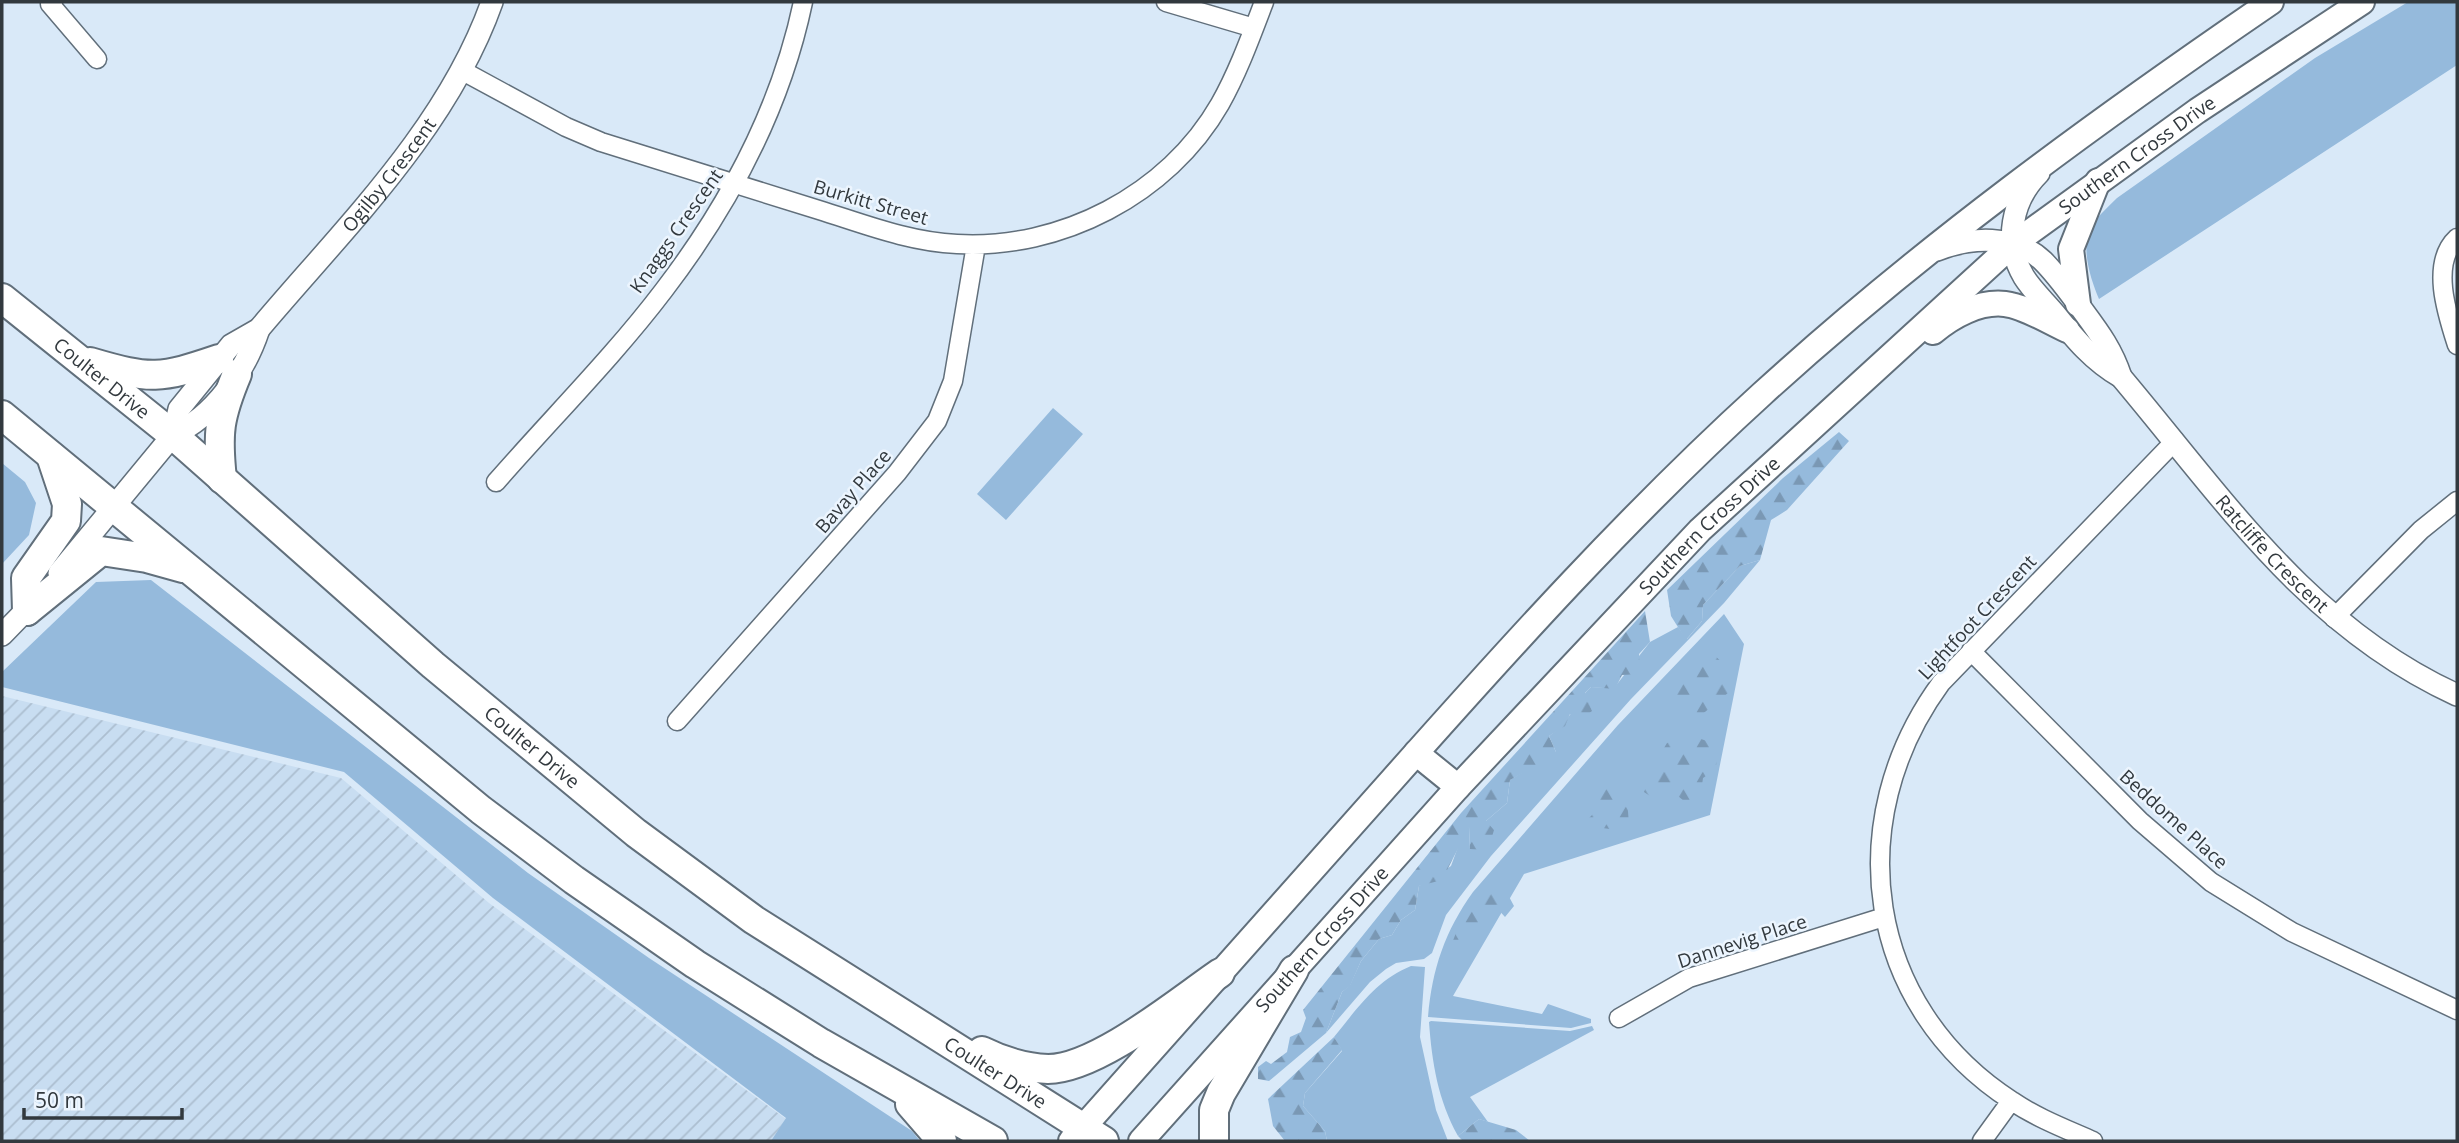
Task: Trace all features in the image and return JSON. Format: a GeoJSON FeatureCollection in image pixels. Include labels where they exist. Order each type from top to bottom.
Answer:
{"type":"FeatureCollection","features":[{"type":"Feature","properties":{"kind":"main road"},"geometry":{"type":"LineString","coordinates":[[1086,1137],[1220,973],[1522,634],[1664,487],[1763,393],[1922,256],[2068,144],[2271,2]]}},
{"type":"Feature","properties":{"kind":"main road","name":"Southern Cross Drive"},"geometry":{"type":"LineString","coordinates":[[1141,1141],[1458,787],[1700,530],[1853,387],[2012,245],[2197,111],[2362,2]]}},
{"type":"Feature","properties":{"kind":"main road"},"geometry":{"type":"LineString","coordinates":[[2078,304],[2071,249],[2098,181]]}},
{"type":"Feature","properties":{"kind":"main road","name":"Coulter Drive"},"geometry":{"type":"LineString","coordinates":[[2,298],[173,435],[433,665],[636,833],[754,920],[1086,1137]]}},
{"type":"Feature","properties":{"kind":"main road"},"geometry":{"type":"LineString","coordinates":[[1853,387],[1896,362],[1950,318],[1978,307],[2005,304],[2067,330]]}},
{"type":"Feature","properties":{"kind":"main road"},"geometry":{"type":"LineString","coordinates":[[77,358],[127,373],[164,376],[228,367],[218,439],[222,479]]}},
{"type":"Feature","properties":{"kind":"main road"},"geometry":{"type":"LineString","coordinates":[[2,415],[481,810],[574,880],[695,964],[889,1083],[993,1141]]}},
{"type":"Feature","properties":{"kind":"main road"},"geometry":{"type":"LineString","coordinates":[[27,611],[26,578],[66,521],[67,504],[51,456]]}},
{"type":"Feature","properties":{"kind":"main road"},"geometry":{"type":"LineString","coordinates":[[27,611],[101,551],[147,558],[192,571]]}},
{"type":"Feature","properties":{"kind":"main road"},"geometry":{"type":"LineString","coordinates":[[1416,753],[1458,787]]}},
{"type":"Feature","properties":{"kind":"main road"},"geometry":{"type":"LineString","coordinates":[[1214,1141],[1214,1110],[1221,1093],[1294,970]]}},
{"type":"Feature","properties":{"kind":"main road"},"geometry":{"type":"LineString","coordinates":[[881,1003],[1005,1062],[1050,1069],[1083,1062],[1111,1047],[1220,973]]}},
{"type":"Feature","properties":{"kind":"main road"},"geometry":{"type":"LineString","coordinates":[[889,1083],[942,1141]]}},
{"type":"Feature","properties":{"kind":"street"},"geometry":{"type":"LineString","coordinates":[[50,2],[97,59]]}},
{"type":"Feature","properties":{"kind":"street","name":"Ogilby Crescent"},"geometry":{"type":"LineString","coordinates":[[2,635],[27,611],[173,435],[179,410],[228,367],[231,345],[259,329],[422,135],[461,70],[492,2]]}},
{"type":"Feature","properties":{"kind":"street","name":"Knaggs Crescent"},"geometry":{"type":"LineString","coordinates":[[496,482],[664,291],[711,223],[733,183],[742,173],[768,111],[795,39],[803,2]]}},
{"type":"Feature","properties":{"kind":"street"},"geometry":{"type":"LineString","coordinates":[[1166,2],[1254,28]]}},
{"type":"Feature","properties":{"kind":"street","name":"Burkitt Street"},"geometry":{"type":"LineString","coordinates":[[461,70],[566,127],[601,142],[909,238],[976,245],[1032,238],[1068,229],[1116,207],[1157,178],[1191,144],[1219,105],[1264,2]]}},
{"type":"Feature","properties":{"kind":"street","name":"Ratcliffe Crescent"},"geometry":{"type":"LineString","coordinates":[[2068,144],[2026,187],[2014,213],[2012,245],[2023,275],[2097,363],[2121,377],[2259,546],[2334,618],[2383,654],[2457,695]]}},
{"type":"Feature","properties":{"kind":"street"},"geometry":{"type":"LineString","coordinates":[[2457,237],[2450,244],[2441,274],[2457,345]]}},
{"type":"Feature","properties":{"kind":"street","name":"Ratcliffe Crescent"},"geometry":{"type":"LineString","coordinates":[[1922,256],[1958,242],[1982,238],[2012,245],[2042,260],[2112,349],[2121,377]]}},
{"type":"Feature","properties":{"kind":"street","name":"Bavay Place"},"geometry":{"type":"LineString","coordinates":[[677,721],[925,440],[937,421],[953,381],[976,245]]}},
{"type":"Feature","properties":{"kind":"street","name":"Lightfoot Crescent"},"geometry":{"type":"LineString","coordinates":[[2093,1141],[2011,1101],[1966,1063],[1928,1018],[1900,969],[1884,918],[1879,841],[1894,769],[1927,703],[1971,651],[2175,441]]}},
{"type":"Feature","properties":{"kind":"street"},"geometry":{"type":"LineString","coordinates":[[2334,618],[2421,530],[2457,501]]}},
{"type":"Feature","properties":{"kind":"street","name":"Beddome Place"},"geometry":{"type":"LineString","coordinates":[[1971,651],[2140,821],[2211,882],[2291,932],[2457,1010]]}},
{"type":"Feature","properties":{"kind":"street","name":"Dannevig Place"},"geometry":{"type":"LineString","coordinates":[[1619,1018],[1689,978],[1884,918]]}},
{"type":"Feature","properties":{"kind":"street"},"geometry":{"type":"LineString","coordinates":[[1982,1141],[2011,1101]]}},
{"type":"Feature","properties":{"kind":"shaded area"},"geometry":{"type":"Polygon","coordinates":[[[2,696],[341,778],[489,903],[786,1119],[771,1141],[2,1141],[2,696]]]}},
{"type":"Feature","properties":{"kind":"green space"},"geometry":{"type":"Polygon","coordinates":[[[2408,2],[2457,2],[2457,65],[2099,299],[2089,271],[2087,240],[2093,223],[2117,198],[2315,58],[2408,2]]]}},
{"type":"Feature","properties":{"kind":"green space"},"geometry":{"type":"Polygon","coordinates":[[[1053,408],[1083,434],[1006,520],[977,494],[1053,408]]]}},
{"type":"Feature","properties":{"kind":"green space"},"geometry":{"type":"Polygon","coordinates":[[[1839,432],[1849,441],[1787,510],[1771,520],[1760,560],[1740,566],[1703,605],[1702,621],[1686,640],[1671,616],[1667,590],[1783,478],[1839,432]]]}},
{"type":"Feature","properties":{"kind":"green space"},"geometry":{"type":"Polygon","coordinates":[[[2,463],[25,482],[36,503],[29,535],[2,564],[2,463]]]}},
{"type":"Feature","properties":{"kind":"green space"},"geometry":{"type":"Polygon","coordinates":[[[1760,560],[1724,603],[1631,699],[1491,856],[1446,915],[1432,953],[1424,959],[1396,963],[1386,969],[1370,982],[1326,1033],[1342,992],[1350,985],[1361,961],[1379,939],[1392,935],[1401,920],[1415,910],[1419,886],[1451,866],[1462,836],[1469,826],[1470,849],[1486,821],[1507,803],[1510,780],[1556,752],[1549,736],[1562,725],[1585,693],[1591,687],[1614,688],[1650,642],[1678,627],[1687,639],[1702,621],[1703,605],[1740,566],[1760,560]]]}},
{"type":"Feature","properties":{"kind":"green space"},"geometry":{"type":"Polygon","coordinates":[[[151,580],[528,873],[649,958],[912,1131],[920,1141],[771,1141],[786,1118],[493,898],[344,772],[2,687],[2,672],[96,582],[151,580]]]}},
{"type":"Feature","properties":{"kind":"green space"},"geometry":{"type":"Polygon","coordinates":[[[1645,611],[1650,642],[1639,654],[1640,674],[1622,675],[1615,689],[1591,687],[1585,693],[1592,711],[1583,718],[1570,714],[1565,726],[1549,736],[1556,752],[1555,765],[1537,780],[1523,773],[1510,780],[1507,803],[1486,821],[1494,830],[1488,850],[1470,849],[1469,827],[1442,880],[1419,886],[1415,910],[1401,920],[1392,935],[1379,939],[1361,961],[1350,986],[1342,992],[1326,1033],[1269,1081],[1258,1079],[1258,1067],[1266,1061],[1271,1064],[1287,1052],[1290,1037],[1301,1032],[1306,1018],[1303,1010],[1461,813],[1645,611]]]}},
{"type":"Feature","properties":{"kind":"green space"},"geometry":{"type":"Polygon","coordinates":[[[1724,614],[1744,644],[1710,815],[1524,874],[1453,996],[1542,1014],[1548,1004],[1591,1019],[1591,1023],[1571,1028],[1428,1017],[1433,983],[1442,951],[1455,921],[1473,892],[1618,725],[1724,614]]]}},
{"type":"Feature","properties":{"kind":"green space"},"geometry":{"type":"Polygon","coordinates":[[[1705,647],[1724,664],[1728,693],[1694,721],[1665,692],[1679,680],[1681,672],[1694,667],[1693,655],[1705,647]]]}},
{"type":"Feature","properties":{"kind":"green space"},"geometry":{"type":"Polygon","coordinates":[[[1689,735],[1707,741],[1717,761],[1715,770],[1703,778],[1700,799],[1690,806],[1678,796],[1668,808],[1644,792],[1650,771],[1667,743],[1689,735]]]}},
{"type":"Feature","properties":{"kind":"green space"},"geometry":{"type":"Polygon","coordinates":[[[1613,787],[1627,798],[1629,825],[1625,831],[1595,827],[1586,821],[1598,809],[1591,797],[1599,788],[1613,787]]]}},
{"type":"Feature","properties":{"kind":"green space"},"geometry":{"type":"Polygon","coordinates":[[[1489,881],[1506,891],[1514,906],[1505,917],[1495,906],[1491,919],[1460,953],[1452,943],[1462,918],[1489,881]]]}},
{"type":"Feature","properties":{"kind":"green space"},"geometry":{"type":"Polygon","coordinates":[[[1411,966],[1425,967],[1420,1037],[1436,1110],[1448,1141],[1327,1141],[1325,1131],[1303,1106],[1305,1093],[1342,1051],[1334,1037],[1359,1006],[1387,979],[1411,966]]]}},
{"type":"Feature","properties":{"kind":"green space"},"geometry":{"type":"Polygon","coordinates":[[[1431,1021],[1570,1031],[1592,1026],[1594,1030],[1470,1097],[1488,1122],[1479,1119],[1458,1136],[1445,1109],[1437,1081],[1430,1037],[1431,1021]]]}},
{"type":"Feature","properties":{"kind":"green space"},"geometry":{"type":"Polygon","coordinates":[[[1334,1037],[1342,1050],[1305,1093],[1303,1106],[1325,1131],[1327,1141],[1285,1141],[1273,1126],[1268,1099],[1334,1037]]]}},
{"type":"Feature","properties":{"kind":"green space"},"geometry":{"type":"Polygon","coordinates":[[[1479,1119],[1516,1130],[1530,1141],[1463,1141],[1458,1136],[1479,1119]]]}}]}
